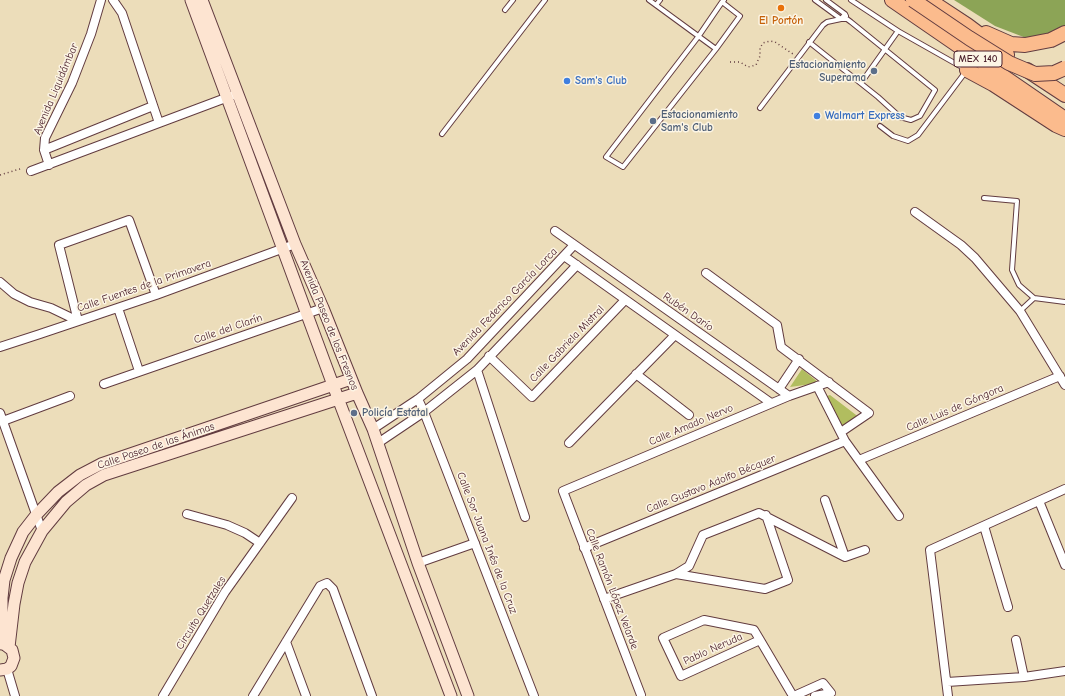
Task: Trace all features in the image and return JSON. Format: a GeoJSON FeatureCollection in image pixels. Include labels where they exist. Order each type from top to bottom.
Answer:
{"type":"FeatureCollection","features":[{"type":"Feature","properties":{"kind":"highway","name":"MEX 140"},"geometry":{"type":"LineString","coordinates":[[892,0],[1065,119]]}},
{"type":"Feature","properties":{"kind":"highway"},"geometry":{"type":"LineString","coordinates":[[913,0],[1009,63],[1035,74],[1054,72],[1065,68]]}},
{"type":"Feature","properties":{"kind":"highway","name":"MEX 140"},"geometry":{"type":"LineString","coordinates":[[929,0],[967,25],[1010,58],[1065,95]]}},
{"type":"Feature","properties":{"kind":"highway"},"geometry":{"type":"LineString","coordinates":[[967,25],[1011,44],[1025,45],[1051,40],[1065,33]]}},
{"type":"Feature","properties":{"kind":"highway"},"geometry":{"type":"LineString","coordinates":[[966,70],[993,84],[1056,125],[1065,129]]}},
{"type":"Feature","properties":{"kind":"street","name":"Avenida Liquidámbar"},"geometry":{"type":"LineString","coordinates":[[49,165],[44,150],[45,138],[72,83],[91,34],[101,0]]}},
{"type":"Feature","properties":{"kind":"street"},"geometry":{"type":"LineString","coordinates":[[113,0],[122,13],[159,123]]}},
{"type":"Feature","properties":{"kind":"street","name":"Avenida Paseo de los Fresnos"},"geometry":{"type":"LineString","coordinates":[[191,0],[323,308],[351,379],[373,429],[418,563],[468,696]]}},
{"type":"Feature","properties":{"kind":"street","name":"Avenida Paseo de los Fresnos"},"geometry":{"type":"LineString","coordinates":[[202,0],[232,96],[283,248],[333,385],[340,399],[451,696]]}},
{"type":"Feature","properties":{"kind":"street"},"geometry":{"type":"LineString","coordinates":[[31,171],[232,96]]}},
{"type":"Feature","properties":{"kind":"street"},"geometry":{"type":"LineString","coordinates":[[44,150],[153,106]]}},
{"type":"Feature","properties":{"kind":"street"},"geometry":{"type":"LineString","coordinates":[[915,212],[976,258],[1020,311],[1065,385]]}},
{"type":"Feature","properties":{"kind":"street"},"geometry":{"type":"LineString","coordinates":[[78,321],[59,245],[129,220],[156,295]]}},
{"type":"Feature","properties":{"kind":"street","name":"Rubén Darío"},"geometry":{"type":"LineString","coordinates":[[555,231],[789,396]]}},
{"type":"Feature","properties":{"kind":"street","name":"Calle Fuentes de la Primavera"},"geometry":{"type":"LineString","coordinates":[[0,346],[156,295],[295,244]]}},
{"type":"Feature","properties":{"kind":"street","name":"Avenida Federico García Lorca"},"geometry":{"type":"LineString","coordinates":[[373,429],[418,399],[466,359],[574,245]]}},
{"type":"Feature","properties":{"kind":"street"},"geometry":{"type":"LineString","coordinates":[[564,256],[771,404]]}},
{"type":"Feature","properties":{"kind":"street"},"geometry":{"type":"LineString","coordinates":[[378,443],[424,412],[476,370],[577,266]]}},
{"type":"Feature","properties":{"kind":"street"},"geometry":{"type":"LineString","coordinates":[[706,273],[776,325],[781,347],[799,359],[869,413],[840,432]]}},
{"type":"Feature","properties":{"kind":"street"},"geometry":{"type":"LineString","coordinates":[[0,282],[14,294],[30,302],[51,308],[78,321]]}},
{"type":"Feature","properties":{"kind":"street","name":"Calle Gabriela Mistral"},"geometry":{"type":"LineString","coordinates":[[490,356],[532,397],[626,300]]}},
{"type":"Feature","properties":{"kind":"street"},"geometry":{"type":"LineString","coordinates":[[118,308],[139,371]]}},
{"type":"Feature","properties":{"kind":"street","name":"Calle del Clarín"},"geometry":{"type":"LineString","coordinates":[[104,384],[323,308]]}},
{"type":"Feature","properties":{"kind":"street"},"geometry":{"type":"LineString","coordinates":[[569,443],[675,335]]}},
{"type":"Feature","properties":{"kind":"street"},"geometry":{"type":"LineString","coordinates":[[779,389],[799,359]]}},
{"type":"Feature","properties":{"kind":"street"},"geometry":{"type":"LineString","coordinates":[[476,370],[525,517]]}},
{"type":"Feature","properties":{"kind":"street"},"geometry":{"type":"LineString","coordinates":[[636,374],[689,415]]}},
{"type":"Feature","properties":{"kind":"street","name":"Calle Luis de Góngora"},"geometry":{"type":"LineString","coordinates":[[858,460],[1060,376]]}},
{"type":"Feature","properties":{"kind":"street","name":"Calle Paseo de las Ánimas"},"geometry":{"type":"LineString","coordinates":[[4,645],[2,594],[4,580],[11,558],[23,532],[37,514],[58,492],[80,475],[101,464],[351,379]]}},
{"type":"Feature","properties":{"kind":"street","name":"Calle Amado Nervo"},"geometry":{"type":"LineString","coordinates":[[563,491],[789,396],[829,382]]}},
{"type":"Feature","properties":{"kind":"street"},"geometry":{"type":"LineString","coordinates":[[817,386],[845,441],[898,516]]}},
{"type":"Feature","properties":{"kind":"street","name":"Calle Paseo de las Ánimas"},"geometry":{"type":"LineString","coordinates":[[4,645],[18,583],[25,562],[42,531],[66,502],[86,485],[104,476],[357,393]]}},
{"type":"Feature","properties":{"kind":"street"},"geometry":{"type":"LineString","coordinates":[[3,422],[70,396]]}},
{"type":"Feature","properties":{"kind":"street","name":"Calle Sor Juana Inés de la Cruz"},"geometry":{"type":"LineString","coordinates":[[418,399],[534,696]]}},
{"type":"Feature","properties":{"kind":"street"},"geometry":{"type":"LineString","coordinates":[[0,413],[42,531]]}},
{"type":"Feature","properties":{"kind":"street","name":"Calle Gustavo Adolfo Bécquer"},"geometry":{"type":"LineString","coordinates":[[584,548],[845,441]]}},
{"type":"Feature","properties":{"kind":"street"},"geometry":{"type":"LineString","coordinates":[[948,696],[930,550],[1065,488]]}},
{"type":"Feature","properties":{"kind":"street","name":"Calle Ramón López Velarde"},"geometry":{"type":"LineString","coordinates":[[563,491],[641,695]]}},
{"type":"Feature","properties":{"kind":"street","name":"Circuito Quetzales"},"geometry":{"type":"LineString","coordinates":[[163,696],[225,592],[292,498]]}},
{"type":"Feature","properties":{"kind":"street"},"geometry":{"type":"LineString","coordinates":[[825,500],[845,557]]}},
{"type":"Feature","properties":{"kind":"street"},"geometry":{"type":"LineString","coordinates":[[1038,501],[1065,565]]}},
{"type":"Feature","properties":{"kind":"street"},"geometry":{"type":"LineString","coordinates":[[604,599],[676,574],[688,566],[703,536],[759,512],[845,557],[865,550]]}},
{"type":"Feature","properties":{"kind":"street"},"geometry":{"type":"LineString","coordinates":[[187,514],[227,525],[245,533],[260,543]]}},
{"type":"Feature","properties":{"kind":"street"},"geometry":{"type":"LineString","coordinates":[[676,574],[765,589],[788,580],[766,515]]}},
{"type":"Feature","properties":{"kind":"street"},"geometry":{"type":"LineString","coordinates":[[984,526],[1008,607]]}},
{"type":"Feature","properties":{"kind":"street"},"geometry":{"type":"LineString","coordinates":[[395,548],[411,542]]}},
{"type":"Feature","properties":{"kind":"street"},"geometry":{"type":"LineString","coordinates":[[418,563],[475,542]]}},
{"type":"Feature","properties":{"kind":"street"},"geometry":{"type":"LineString","coordinates":[[253,696],[320,586],[327,583],[333,588],[372,696]]}},
{"type":"Feature","properties":{"kind":"street","name":"Pablo Neruda"},"geometry":{"type":"LineString","coordinates":[[760,640],[680,676],[663,638],[704,620],[754,630],[794,696]]}},
{"type":"Feature","properties":{"kind":"street"},"geometry":{"type":"LineString","coordinates":[[1016,640],[1024,677]]}},
{"type":"Feature","properties":{"kind":"street"},"geometry":{"type":"LineString","coordinates":[[286,642],[306,696]]}},
{"type":"Feature","properties":{"kind":"street"},"geometry":{"type":"LineString","coordinates":[[4,645],[14,653],[11,666],[4,669],[15,696]]}},
{"type":"Feature","properties":{"kind":"street"},"geometry":{"type":"LineString","coordinates":[[947,682],[1024,677],[1065,671]]}},
{"type":"Feature","properties":{"kind":"street"},"geometry":{"type":"LineString","coordinates":[[794,696],[823,683],[831,693],[815,696]]}},
{"type":"Feature","properties":{"kind":"lane"},"geometry":{"type":"LineString","coordinates":[[505,10],[513,0]]}},
{"type":"Feature","properties":{"kind":"lane"},"geometry":{"type":"LineString","coordinates":[[442,134],[545,0]]}},
{"type":"Feature","properties":{"kind":"lane"},"geometry":{"type":"LineString","coordinates":[[649,0],[716,49]]}},
{"type":"Feature","properties":{"kind":"lane"},"geometry":{"type":"LineString","coordinates":[[656,5],[660,0]]}},
{"type":"Feature","properties":{"kind":"lane"},"geometry":{"type":"LineString","coordinates":[[815,0],[841,19]]}},
{"type":"Feature","properties":{"kind":"lane"},"geometry":{"type":"LineString","coordinates":[[809,42],[900,116],[911,120],[920,116],[935,90],[847,19],[845,14],[826,0]]}},
{"type":"Feature","properties":{"kind":"lane"},"geometry":{"type":"LineString","coordinates":[[851,0],[898,31],[966,70],[918,135],[908,141],[893,136],[880,126]]}},
{"type":"Feature","properties":{"kind":"lane"},"geometry":{"type":"LineString","coordinates":[[723,1],[740,16],[716,49],[623,167],[606,156],[698,37],[723,1]]}},
{"type":"Feature","properties":{"kind":"lane"},"geometry":{"type":"LineString","coordinates":[[841,19],[845,14]]}},
{"type":"Feature","properties":{"kind":"lane"},"geometry":{"type":"LineString","coordinates":[[760,108],[823,25],[827,22],[847,19]]}},
{"type":"Feature","properties":{"kind":"lane"},"geometry":{"type":"LineString","coordinates":[[861,83],[898,31]]}},
{"type":"Feature","properties":{"kind":"lane"},"geometry":{"type":"LineString","coordinates":[[984,198],[1017,201],[1012,270],[1018,285],[1034,298],[1065,302]]}},
{"type":"Feature","properties":{"kind":"lane"},"geometry":{"type":"LineString","coordinates":[[1020,311],[1034,298]]}},
{"type":"Feature","properties":{"kind":"path"},"geometry":{"type":"LineString","coordinates":[[730,62],[740,62],[748,67],[756,65],[760,56],[760,48],[763,43],[770,41],[776,42],[797,58]]}},
{"type":"Feature","properties":{"kind":"path"},"geometry":{"type":"LineString","coordinates":[[0,175],[25,167],[31,171]]}},
{"type":"Feature","properties":{"kind":"green space"},"geometry":{"type":"Polygon","coordinates":[[[954,0],[1065,0],[1065,26],[1034,41],[995,26],[954,0]]]}},
{"type":"Feature","properties":{"kind":"green space"},"geometry":{"type":"Polygon","coordinates":[[[802,369],[819,383],[790,387],[802,369]]]}},
{"type":"Feature","properties":{"kind":"green space"},"geometry":{"type":"Polygon","coordinates":[[[830,395],[860,418],[842,428],[824,397],[830,395]]]}},
{"type":"Feature","properties":{"kind":"place","name":"El Portón"},"geometry":{"type":"Point","coordinates":[781,8]}},
{"type":"Feature","properties":{"kind":"place","name":"Estacionamiento Superama"},"geometry":{"type":"Point","coordinates":[874,71]}},
{"type":"Feature","properties":{"kind":"place","name":"Sam's Club"},"geometry":{"type":"Point","coordinates":[567,81]}},
{"type":"Feature","properties":{"kind":"place","name":"Walmart Express"},"geometry":{"type":"Point","coordinates":[817,116]}},
{"type":"Feature","properties":{"kind":"place","name":"Estacionamiento Sam's Club"},"geometry":{"type":"Point","coordinates":[653,121]}},
{"type":"Feature","properties":{"kind":"place","name":"Policía Estatal"},"geometry":{"type":"Point","coordinates":[354,413]}}]}
